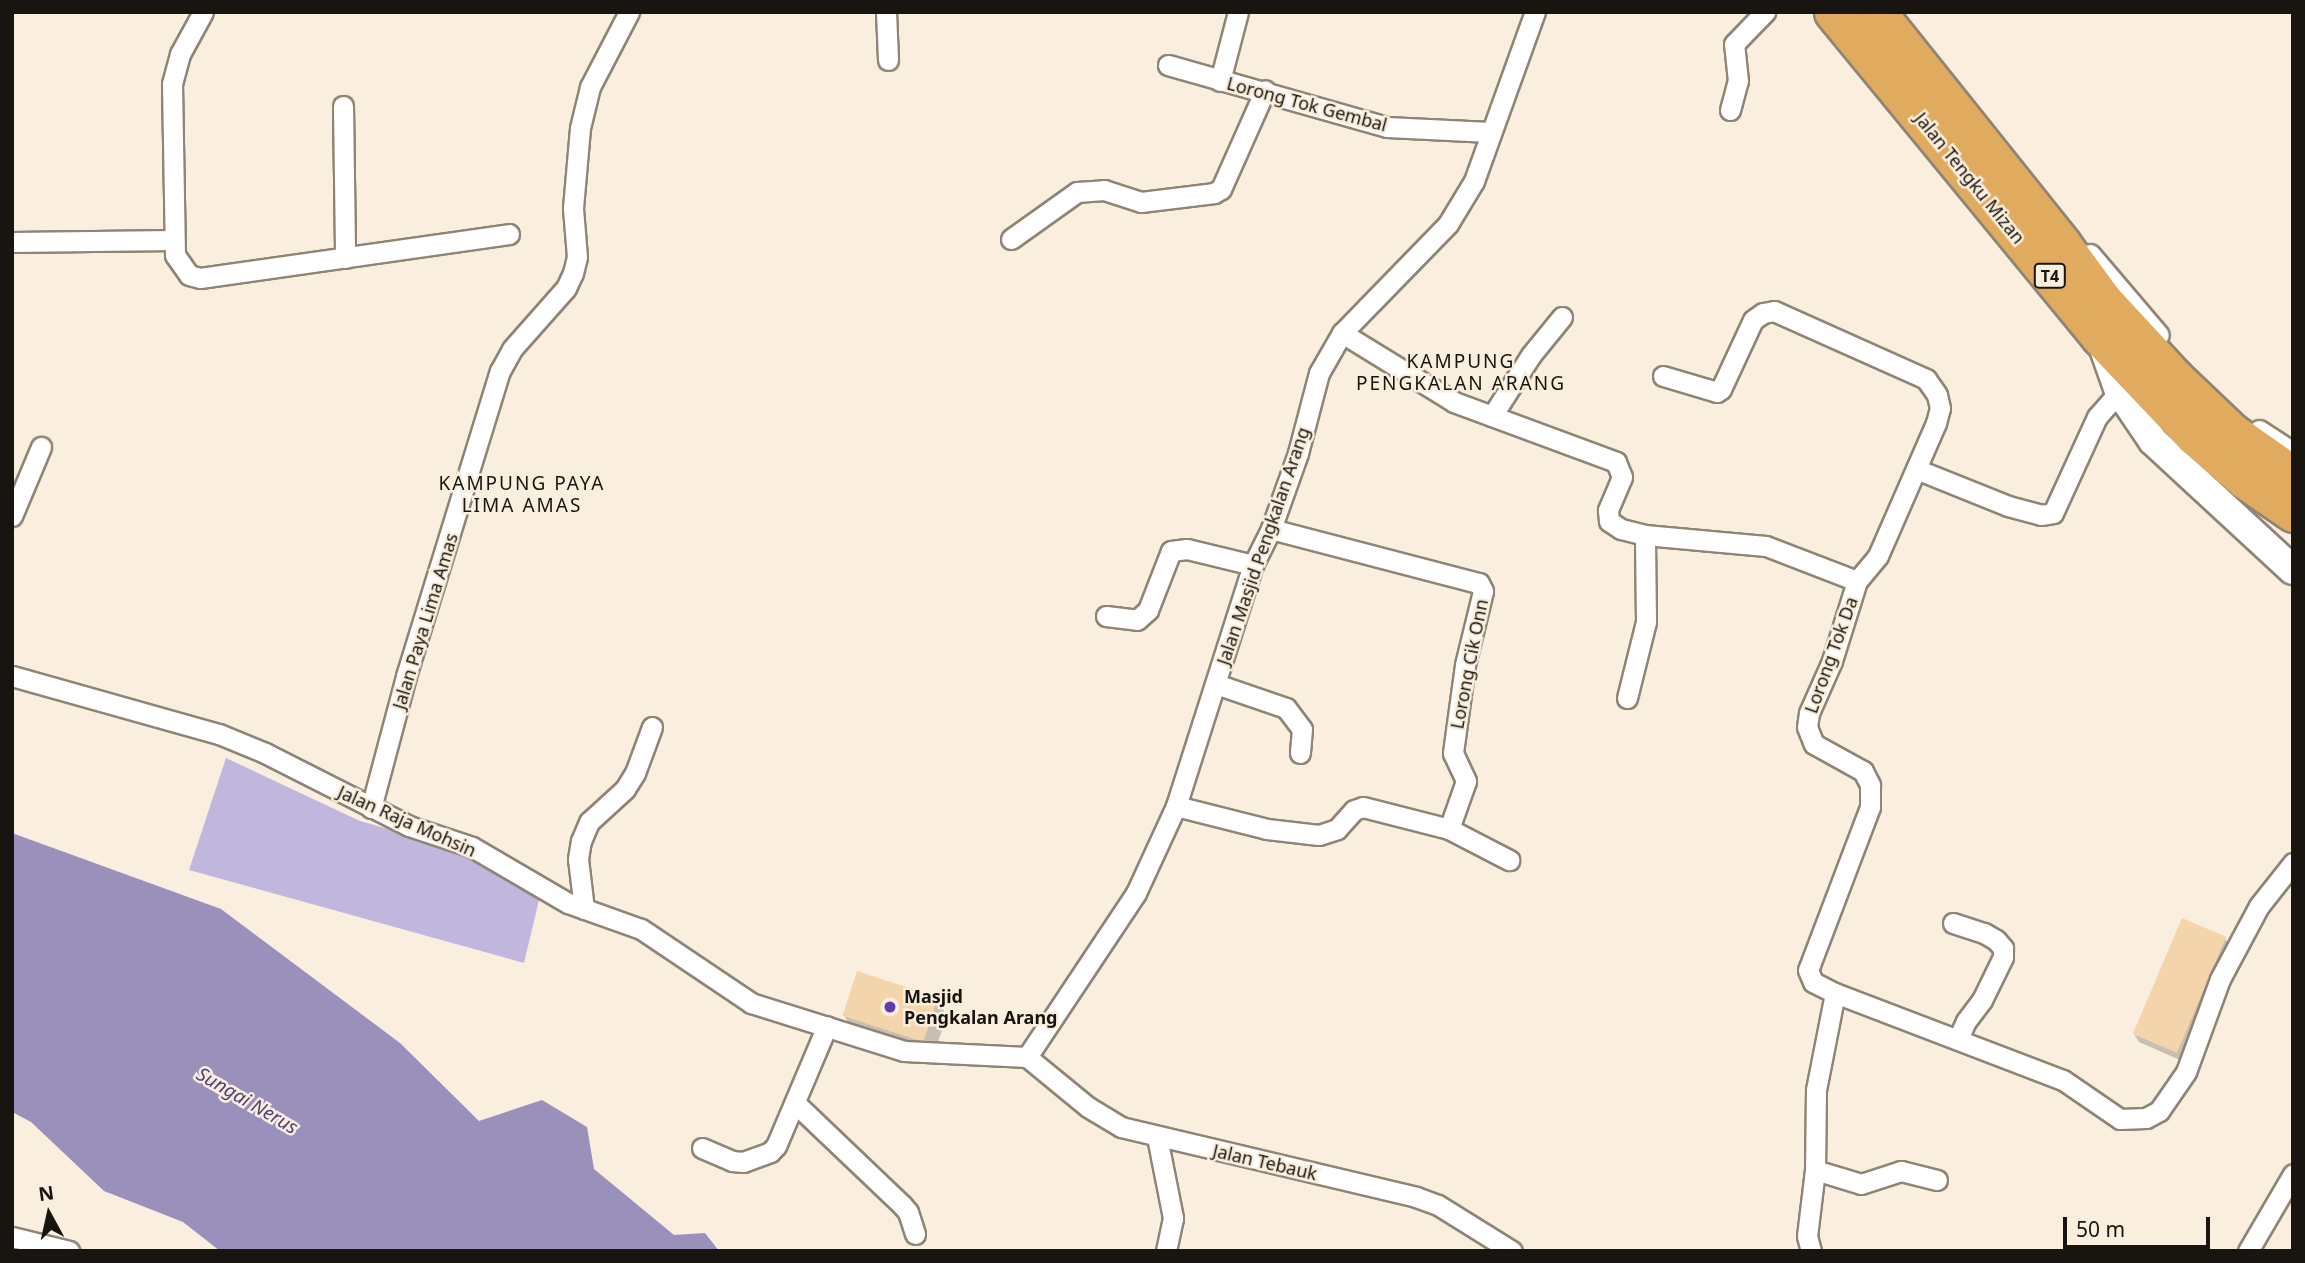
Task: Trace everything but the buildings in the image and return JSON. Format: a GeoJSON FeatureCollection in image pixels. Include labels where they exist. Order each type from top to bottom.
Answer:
{"type":"FeatureCollection","features":[{"type":"Feature","properties":{"kind":"highway","name":"Jalan Tengku Mizan"},"geometry":{"type":"LineString","coordinates":[[1833,12],[2099,336],[2127,383],[2245,480],[2293,513]]}},
{"type":"Feature","properties":{"kind":"highway","name":"Jalan Tengku Mizan"},"geometry":{"type":"LineString","coordinates":[[1877,12],[2062,244],[2103,300],[2232,432],[2293,475]]}},
{"type":"Feature","properties":{"kind":"street"},"geometry":{"type":"LineString","coordinates":[[203,12],[180,54],[172,84],[175,255],[180,266],[189,275],[200,278],[509,234]]}},
{"type":"Feature","properties":{"kind":"street","name":"Jalan Paya Lima Amas"},"geometry":{"type":"LineString","coordinates":[[371,808],[406,676],[500,371],[512,349],[566,288],[573,273],[577,257],[573,208],[580,128],[590,87],[629,12]]}},
{"type":"Feature","properties":{"kind":"street"},"geometry":{"type":"LineString","coordinates":[[886,12],[888,60]]}},
{"type":"Feature","properties":{"kind":"street"},"geometry":{"type":"LineString","coordinates":[[1220,81],[1238,12]]}},
{"type":"Feature","properties":{"kind":"street","name":"Jalan Masjid Pengkalan Arang"},"geometry":{"type":"LineString","coordinates":[[1027,1057],[1136,893],[1176,806],[1253,565],[1271,529],[1298,453],[1319,373],[1342,333],[1448,224],[1474,181],[1535,12]]}},
{"type":"Feature","properties":{"kind":"street"},"geometry":{"type":"LineString","coordinates":[[1730,110],[1738,81],[1734,44],[1765,12]]}},
{"type":"Feature","properties":{"kind":"street"},"geometry":{"type":"LineString","coordinates":[[1897,12],[2060,220],[2152,326],[2199,378],[2239,414],[2293,452]]}},
{"type":"Feature","properties":{"kind":"street","name":"Lorong Tok Gembal"},"geometry":{"type":"LineString","coordinates":[[1168,65],[1220,81],[1265,90],[1387,127],[1490,132]]}},
{"type":"Feature","properties":{"kind":"street"},"geometry":{"type":"LineString","coordinates":[[1011,239],[1077,192],[1104,190],[1141,202],[1214,193],[1221,189],[1265,90]]}},
{"type":"Feature","properties":{"kind":"street"},"geometry":{"type":"LineString","coordinates":[[343,106],[345,258]]}},
{"type":"Feature","properties":{"kind":"street"},"geometry":{"type":"LineString","coordinates":[[12,242],[174,240]]}},
{"type":"Feature","properties":{"kind":"street"},"geometry":{"type":"LineString","coordinates":[[1663,376],[1717,392],[1721,389],[1753,320],[1763,313],[1774,311],[1926,379],[1937,396],[1940,408],[1878,556],[1857,581]]}},
{"type":"Feature","properties":{"kind":"street"},"geometry":{"type":"LineString","coordinates":[[1492,416],[1531,355],[1562,317]]}},
{"type":"Feature","properties":{"kind":"street","name":"Lorong Tok Da"},"geometry":{"type":"LineString","coordinates":[[1342,333],[1454,402],[1616,463],[1622,477],[1608,510],[1609,521],[1621,529],[1645,535],[1766,546],[1857,581],[1832,661],[1809,713],[1807,727],[1814,744],[1863,771],[1870,785],[1871,807],[1808,970],[1813,982],[1835,993],[2063,1080],[2120,1119],[2132,1120],[2159,1111],[2186,1072],[2220,979],[2259,906],[2293,863]]}},
{"type":"Feature","properties":{"kind":"street"},"geometry":{"type":"LineString","coordinates":[[1916,469],[2008,506],[2041,515],[2053,513],[2097,417],[2127,383],[2153,441],[2293,570]]}},
{"type":"Feature","properties":{"kind":"street"},"geometry":{"type":"LineString","coordinates":[[12,516],[41,447]]}},
{"type":"Feature","properties":{"kind":"street","name":"Lorong Cik Onn"},"geometry":{"type":"LineString","coordinates":[[1271,529],[1479,583],[1483,591],[1465,665],[1453,753],[1466,781],[1449,829]]}},
{"type":"Feature","properties":{"kind":"street"},"geometry":{"type":"LineString","coordinates":[[1627,698],[1646,622],[1645,535]]}},
{"type":"Feature","properties":{"kind":"street"},"geometry":{"type":"LineString","coordinates":[[1106,615],[1137,620],[1148,610],[1171,551],[1187,549],[1253,565]]}},
{"type":"Feature","properties":{"kind":"street","name":"Jalan Raja Mohsin"},"geometry":{"type":"LineString","coordinates":[[12,676],[219,734],[265,753],[409,826],[472,847],[548,894],[641,929],[751,1003],[904,1051],[1027,1057]]}},
{"type":"Feature","properties":{"kind":"street"},"geometry":{"type":"LineString","coordinates":[[1216,684],[1286,708],[1302,729],[1300,753]]}},
{"type":"Feature","properties":{"kind":"street"},"geometry":{"type":"LineString","coordinates":[[584,909],[578,859],[581,841],[589,822],[625,789],[635,773],[653,727]]}},
{"type":"Feature","properties":{"kind":"street"},"geometry":{"type":"LineString","coordinates":[[1176,806],[1267,829],[1319,835],[1337,829],[1354,810],[1363,807],[1449,829],[1509,860]]}},
{"type":"Feature","properties":{"kind":"street"},"geometry":{"type":"LineString","coordinates":[[1953,923],[1983,933],[1996,940],[2003,948],[2003,957],[1982,1000],[1966,1021],[1958,1040]]}},
{"type":"Feature","properties":{"kind":"street"},"geometry":{"type":"LineString","coordinates":[[1811,1251],[1807,1236],[1815,1170],[1816,1090],[1835,993]]}},
{"type":"Feature","properties":{"kind":"street"},"geometry":{"type":"LineString","coordinates":[[702,1148],[732,1161],[743,1161],[770,1152],[776,1146],[827,1027]]}},
{"type":"Feature","properties":{"kind":"street","name":"Jalan Tebauk"},"geometry":{"type":"LineString","coordinates":[[1027,1057],[1088,1107],[1121,1127],[1416,1197],[1438,1205],[1512,1251]]}},
{"type":"Feature","properties":{"kind":"street"},"geometry":{"type":"LineString","coordinates":[[795,1103],[902,1205],[915,1234]]}},
{"type":"Feature","properties":{"kind":"street"},"geometry":{"type":"LineString","coordinates":[[1157,1137],[1173,1218],[1166,1251]]}},
{"type":"Feature","properties":{"kind":"street"},"geometry":{"type":"LineString","coordinates":[[1815,1170],[1861,1184],[1901,1171],[1937,1180]]}},
{"type":"Feature","properties":{"kind":"street"},"geometry":{"type":"LineString","coordinates":[[2248,1251],[2293,1174]]}},
{"type":"Feature","properties":{"kind":"street"},"geometry":{"type":"LineString","coordinates":[[12,1237],[69,1251]]}},
{"type":"Feature","properties":{"kind":"shaded area"},"geometry":{"type":"Polygon","coordinates":[[[226,758],[360,821],[463,850],[539,900],[524,963],[189,870],[226,758]]]}},
{"type":"Feature","properties":{"kind":"water","name":"Sungai Nerus"},"geometry":{"type":"Polygon","coordinates":[[[12,833],[221,909],[400,1043],[479,1121],[542,1100],[587,1127],[594,1169],[674,1235],[705,1233],[719,1251],[220,1251],[183,1222],[104,1191],[31,1122],[12,1112],[12,833]]]}},
{"type":"Feature","properties":{"kind":"place","name":"Masjid Pengkalan Arang"},"geometry":{"type":"Point","coordinates":[890,1007]}},
{"type":"Feature","properties":{"kind":"district","name":"KAMPUNG PENGKALAN ARANG"},"geometry":{"type":"Point","coordinates":[1461,373]}},
{"type":"Feature","properties":{"kind":"district","name":"KAMPUNG PAYA LIMA AMAS"},"geometry":{"type":"Point","coordinates":[522,495]}}]}
